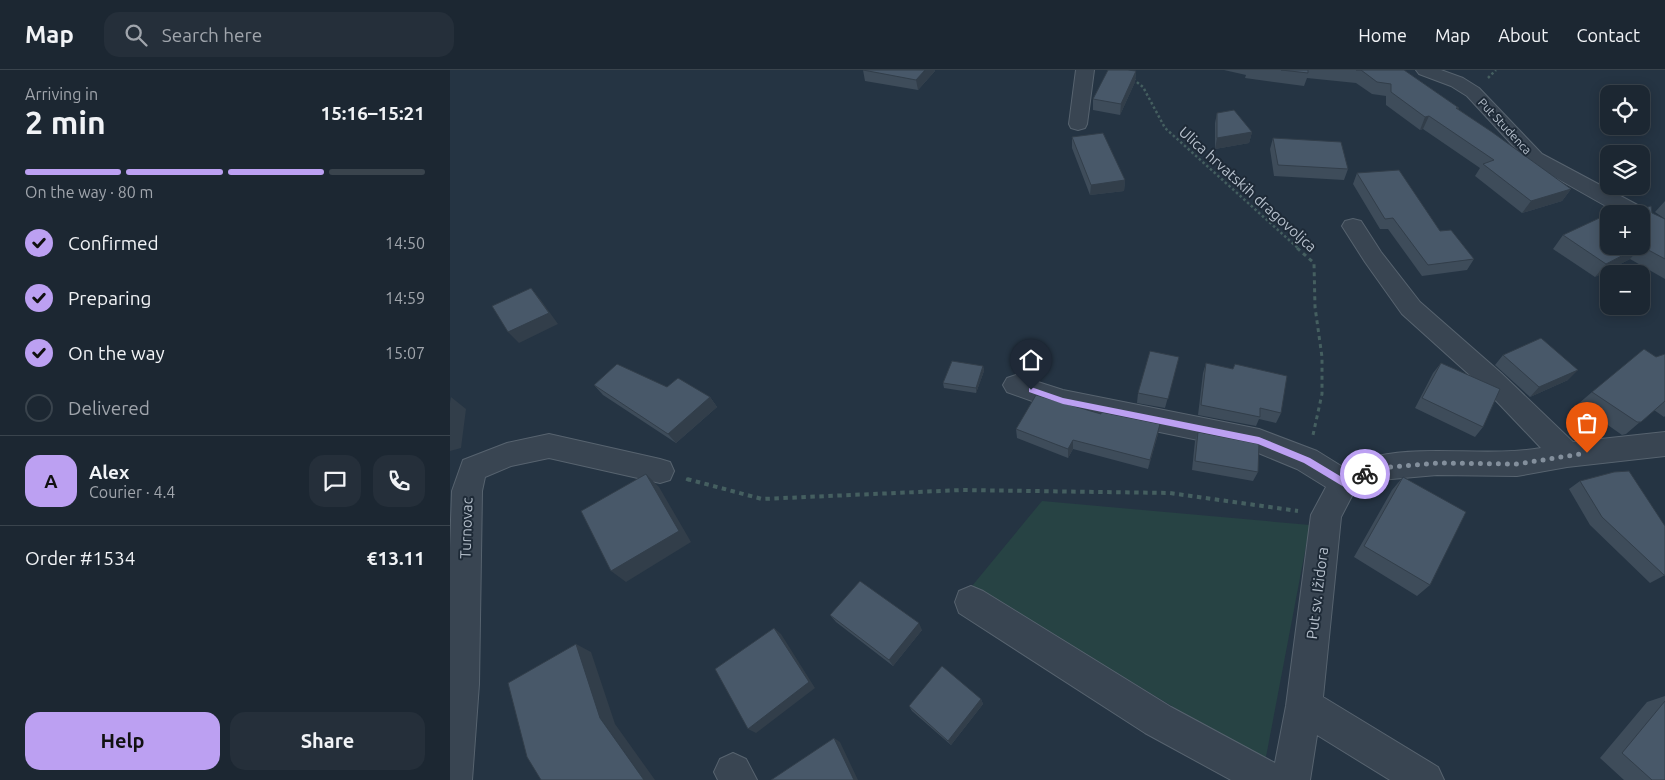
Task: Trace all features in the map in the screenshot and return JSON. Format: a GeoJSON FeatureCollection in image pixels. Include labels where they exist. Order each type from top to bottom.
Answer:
{"type":"FeatureCollection","features":[{"type":"Feature","properties":{"kind":"street"},"geometry":{"type":"LineString","coordinates":[[1078,124],[1084,70]]}},
{"type":"Feature","properties":{"kind":"street","name":"Put Studenca"},"geometry":{"type":"LineString","coordinates":[[1425,70],[1457,82],[1473,92],[1535,158],[1621,205]]}},
{"type":"Feature","properties":{"kind":"street"},"geometry":{"type":"LineString","coordinates":[[1353,226],[1373,257],[1411,308],[1492,380],[1567,455]]}},
{"type":"Feature","properties":{"kind":"street"},"geometry":{"type":"LineString","coordinates":[[1016,385],[1063,401],[1259,441],[1307,460],[1344,483],[1377,468],[1438,463],[1517,464],[1567,455],[1665,444]]}},
{"type":"Feature","properties":{"kind":"street","name":"Turnovac"},"geometry":{"type":"LineString","coordinates":[[453,780],[462,684],[467,491],[473,469],[507,455],[549,446],[660,472]]}},
{"type":"Feature","properties":{"kind":"street","name":"Put sv. Ižidora"},"geometry":{"type":"LineString","coordinates":[[1290,780],[1304,706],[1326,515],[1344,483]]}},
{"type":"Feature","properties":{"kind":"street"},"geometry":{"type":"LineString","coordinates":[[971,602],[1158,720],[1269,780]]}},
{"type":"Feature","properties":{"kind":"street"},"geometry":{"type":"LineString","coordinates":[[1304,706],[1425,780]]}},
{"type":"Feature","properties":{"kind":"path","name":"Ulica hrvatskih dragovoljca"},"geometry":{"type":"LineString","coordinates":[[1128,76],[1143,87],[1165,128],[1314,263],[1315,307],[1322,357],[1322,394],[1307,460]]}},
{"type":"Feature","properties":{"kind":"path"},"geometry":{"type":"LineString","coordinates":[[660,472],[762,499],[962,490],[1170,493],[1326,515]]}},
{"type":"Feature","properties":{"kind":"green space"},"geometry":{"type":"Polygon","coordinates":[[[1042,501],[1310,525],[1265,762],[972,586],[1042,501]]]}},
{"type":"Feature","properties":{"kind":"building"},"geometry":{"type":"Polygon","coordinates":[[[863,70],[925,70],[916,80],[863,70]]]}},
{"type":"Feature","properties":{"kind":"building"},"geometry":{"type":"Polygon","coordinates":[[[1108,70],[1136,71],[1121,104],[1093,99],[1108,70]]]}},
{"type":"Feature","properties":{"kind":"building"},"geometry":{"type":"Polygon","coordinates":[[[1281,70],[1308,70],[1308,73],[1281,70]]]}},
{"type":"Feature","properties":{"kind":"building"},"geometry":{"type":"Polygon","coordinates":[[[1361,70],[1404,70],[1571,189],[1531,201],[1483,164],[1494,160],[1429,116],[1425,117],[1391,92],[1391,84],[1377,82],[1361,70]]]}},
{"type":"Feature","properties":{"kind":"building"},"geometry":{"type":"Polygon","coordinates":[[[1234,110],[1252,132],[1217,138],[1217,113],[1234,110]]]}},
{"type":"Feature","properties":{"kind":"building"},"geometry":{"type":"Polygon","coordinates":[[[1103,133],[1125,180],[1091,185],[1072,137],[1103,133]]]}},
{"type":"Feature","properties":{"kind":"building"},"geometry":{"type":"Polygon","coordinates":[[[1273,138],[1341,142],[1348,169],[1278,165],[1273,138]]]}},
{"type":"Feature","properties":{"kind":"building"},"geometry":{"type":"Polygon","coordinates":[[[1399,170],[1440,231],[1451,230],[1474,259],[1428,265],[1393,218],[1385,219],[1357,173],[1399,170]]]}},
{"type":"Feature","properties":{"kind":"building"},"geometry":{"type":"Polygon","coordinates":[[[1650,206],[1652,213],[1665,219],[1665,259],[1650,251],[1650,206]]]}},
{"type":"Feature","properties":{"kind":"building"},"geometry":{"type":"Polygon","coordinates":[[[1600,218],[1600,255],[1624,255],[1606,264],[1563,235],[1600,218]]]}},
{"type":"Feature","properties":{"kind":"building"},"geometry":{"type":"Polygon","coordinates":[[[531,288],[549,313],[508,332],[492,306],[531,288]]]}},
{"type":"Feature","properties":{"kind":"building"},"geometry":{"type":"Polygon","coordinates":[[[1541,338],[1578,370],[1539,387],[1503,355],[1541,338]]]}},
{"type":"Feature","properties":{"kind":"building"},"geometry":{"type":"Polygon","coordinates":[[[1644,349],[1656,357],[1665,354],[1665,401],[1641,422],[1637,422],[1592,392],[1644,349]]]}},
{"type":"Feature","properties":{"kind":"building"},"geometry":{"type":"Polygon","coordinates":[[[1150,351],[1179,357],[1168,399],[1138,393],[1150,351]]]}},
{"type":"Feature","properties":{"kind":"building"},"geometry":{"type":"Polygon","coordinates":[[[952,361],[983,366],[976,388],[943,383],[952,361]]]}},
{"type":"Feature","properties":{"kind":"building"},"geometry":{"type":"Polygon","coordinates":[[[1206,363],[1233,369],[1235,364],[1287,376],[1281,413],[1260,408],[1260,417],[1201,405],[1206,363]]]}},
{"type":"Feature","properties":{"kind":"building"},"geometry":{"type":"Polygon","coordinates":[[[1441,363],[1500,389],[1483,427],[1422,398],[1441,363]]]}},
{"type":"Feature","properties":{"kind":"building"},"geometry":{"type":"Polygon","coordinates":[[[617,364],[667,387],[678,378],[710,397],[668,434],[594,385],[617,364]]]}},
{"type":"Feature","properties":{"kind":"building"},"geometry":{"type":"Polygon","coordinates":[[[1036,395],[1101,414],[1101,412],[1160,424],[1150,460],[1073,440],[1068,449],[1016,429],[1036,395]]]}},
{"type":"Feature","properties":{"kind":"building"},"geometry":{"type":"Polygon","coordinates":[[[1198,432],[1259,444],[1258,472],[1195,461],[1198,432]]]}},
{"type":"Feature","properties":{"kind":"building"},"geometry":{"type":"Polygon","coordinates":[[[1629,471],[1665,526],[1665,575],[1602,517],[1580,481],[1614,472],[1629,471]]]}},
{"type":"Feature","properties":{"kind":"building"},"geometry":{"type":"Polygon","coordinates":[[[646,474],[679,531],[611,571],[581,511],[646,474]]]}},
{"type":"Feature","properties":{"kind":"building"},"geometry":{"type":"Polygon","coordinates":[[[1403,477],[1466,512],[1430,585],[1364,546],[1403,477]]]}},
{"type":"Feature","properties":{"kind":"building"},"geometry":{"type":"Polygon","coordinates":[[[860,581],[919,623],[889,660],[830,615],[860,581]]]}},
{"type":"Feature","properties":{"kind":"building"},"geometry":{"type":"Polygon","coordinates":[[[774,628],[809,682],[748,729],[715,669],[774,628]]]}},
{"type":"Feature","properties":{"kind":"building"},"geometry":{"type":"Polygon","coordinates":[[[576,644],[600,718],[644,780],[541,780],[527,757],[508,683],[576,644]]]}},
{"type":"Feature","properties":{"kind":"building"},"geometry":{"type":"Polygon","coordinates":[[[942,666],[981,699],[948,741],[909,706],[942,666]]]}},
{"type":"Feature","properties":{"kind":"building"},"geometry":{"type":"Polygon","coordinates":[[[1665,701],[1665,780],[1652,780],[1622,753],[1665,701]]]}},
{"type":"Feature","properties":{"kind":"building"},"geometry":{"type":"Polygon","coordinates":[[[834,738],[854,780],[771,780],[834,738]]]}},
{"type":"Feature","properties":{"kind":"way so far"},"geometry":{"type":"LineString","coordinates":[[1365,474],[1377,468],[1438,463],[1517,464],[1587,453]]}},
{"type":"Feature","properties":{"kind":"route"},"geometry":{"type":"LineString","coordinates":[[1031,390],[1063,401],[1169,421],[1259,441],[1307,460],[1344,483],[1365,474]]}}]}
